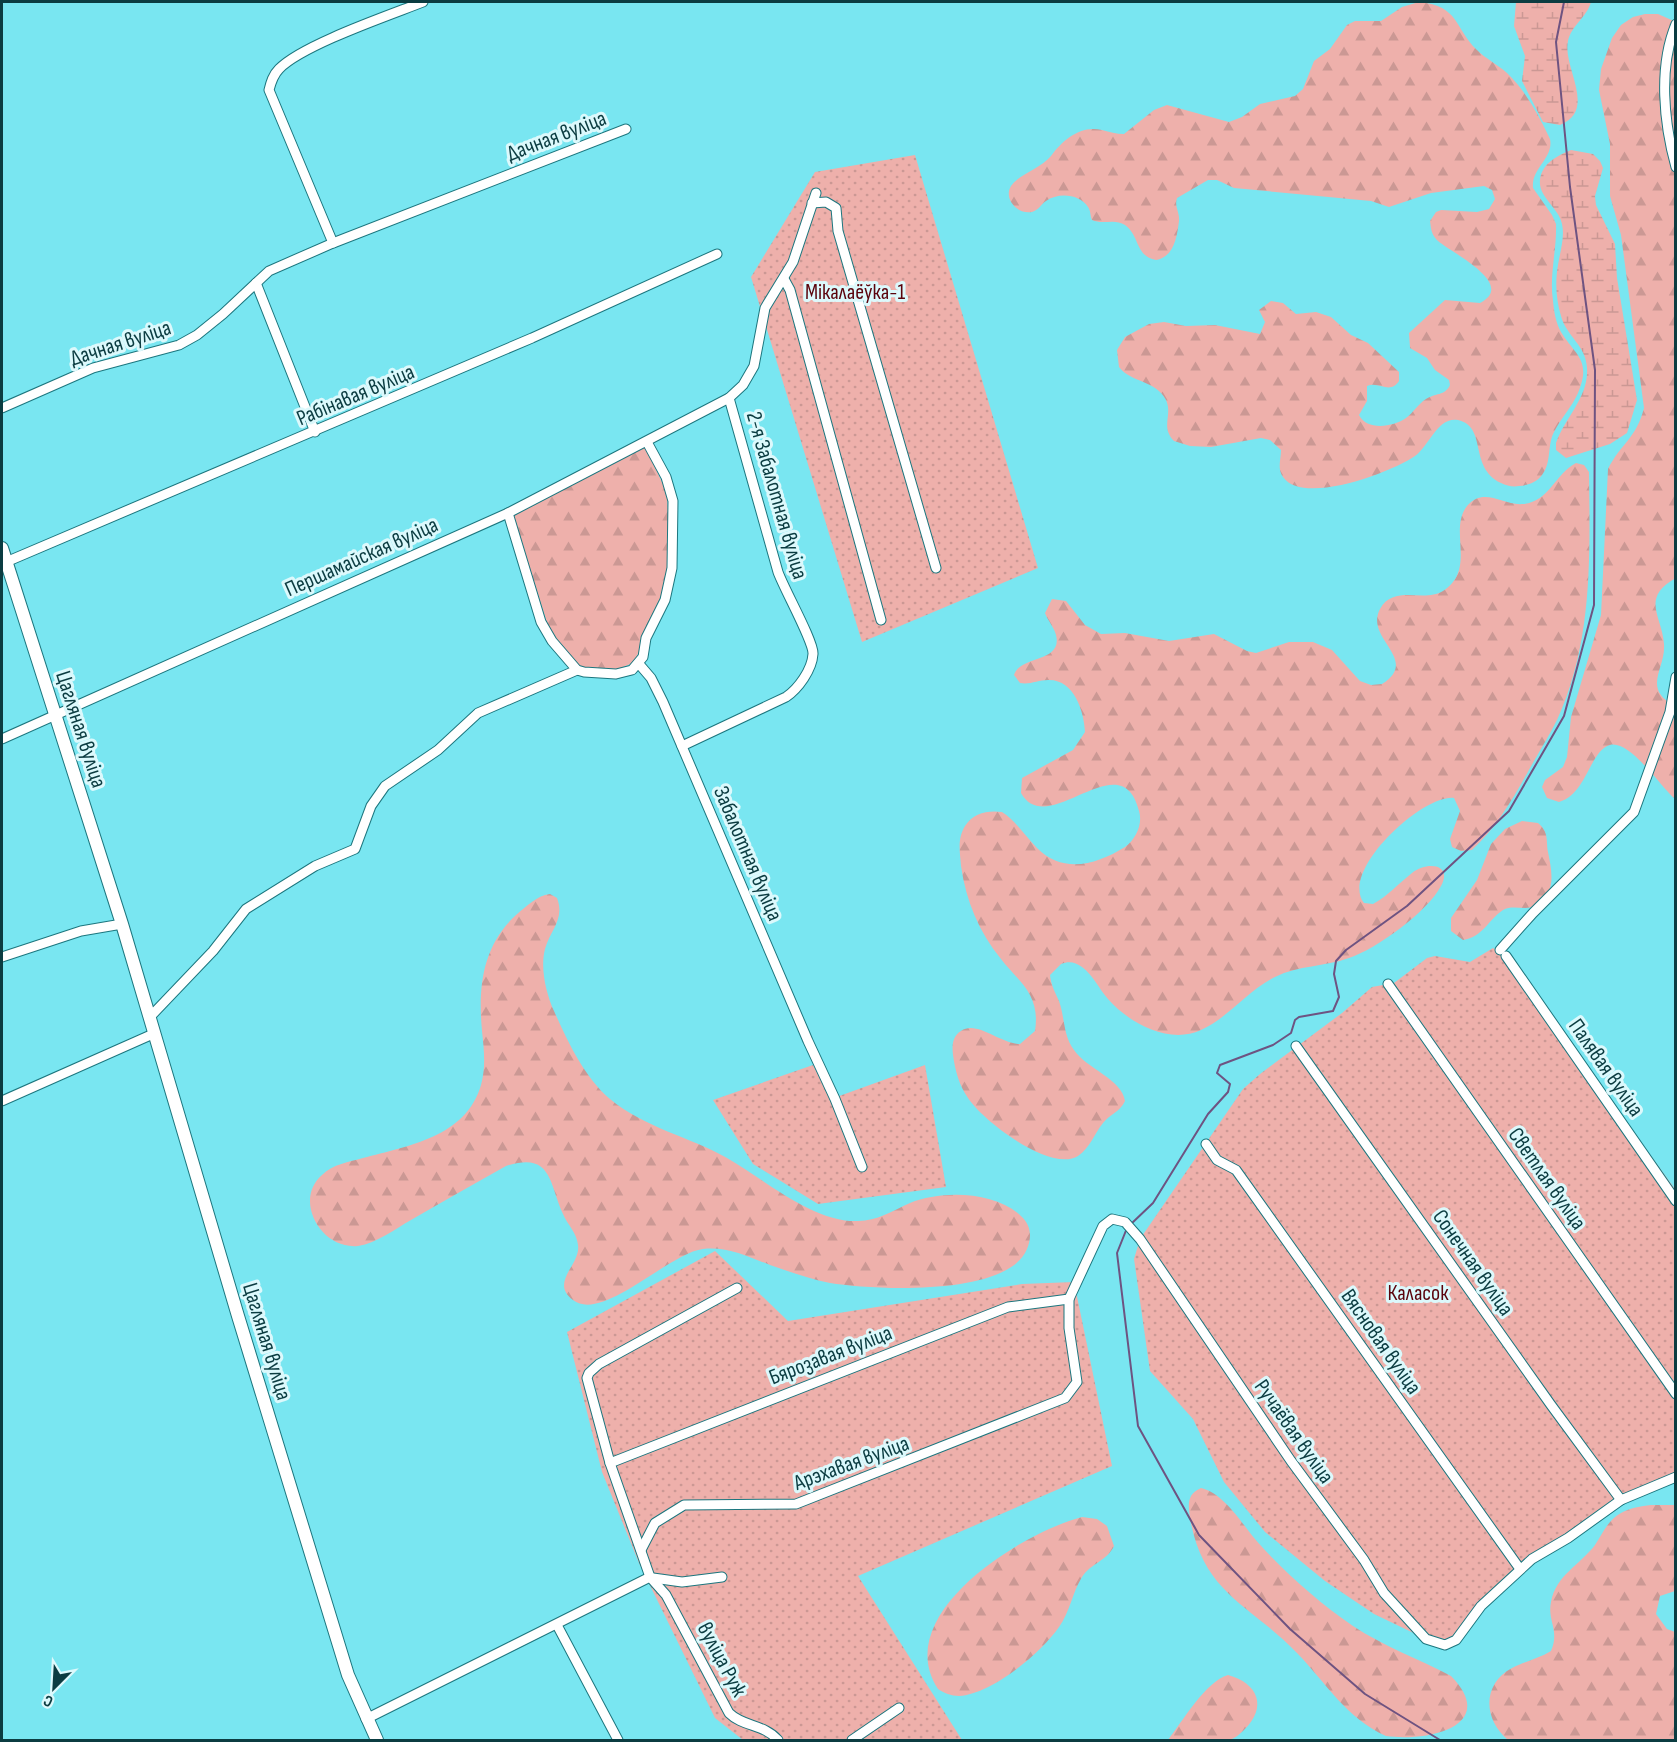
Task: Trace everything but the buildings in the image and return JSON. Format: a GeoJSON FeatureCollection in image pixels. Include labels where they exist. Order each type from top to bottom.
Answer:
{"type":"FeatureCollection","features":[{"type":"Feature","properties":{"kind":"street"},"geometry":{"type":"LineString","coordinates":[[333,243],[269,90],[273,77],[292,59],[324,43],[423,2]]}},
{"type":"Feature","properties":{"kind":"street"},"geometry":{"type":"LineString","coordinates":[[1676,24],[1669,40],[1666,84],[1667,134],[1676,167]]}},
{"type":"Feature","properties":{"kind":"street","name":"Дачная вуліца"},"geometry":{"type":"LineString","coordinates":[[2,408],[93,368],[179,345],[214,321],[269,271],[333,243],[626,129]]}},
{"type":"Feature","properties":{"kind":"street","name":"2-я Забалотная вуліца"},"geometry":{"type":"LineString","coordinates":[[682,746],[772,706],[794,691],[811,664],[812,644],[786,594],[778,572],[729,398],[743,386],[754,366],[765,308],[784,279],[797,253],[816,193]]}},
{"type":"Feature","properties":{"kind":"street"},"geometry":{"type":"LineString","coordinates":[[812,203],[826,202],[836,208],[838,231],[936,568]]}},
{"type":"Feature","properties":{"kind":"street","name":"Рабінавая вуліца"},"geometry":{"type":"LineString","coordinates":[[6,562],[532,338],[717,254]]}},
{"type":"Feature","properties":{"kind":"street"},"geometry":{"type":"LineString","coordinates":[[784,279],[790,290],[881,620]]}},
{"type":"Feature","properties":{"kind":"street"},"geometry":{"type":"LineString","coordinates":[[256,283],[315,432]]}},
{"type":"Feature","properties":{"kind":"street","name":"Першамайская вуліца"},"geometry":{"type":"LineString","coordinates":[[2,739],[508,513],[729,398]]}},
{"type":"Feature","properties":{"kind":"street"},"geometry":{"type":"LineString","coordinates":[[508,513],[541,622],[552,641],[577,670],[593,674],[616,674],[632,670],[639,664],[646,638],[668,591],[674,530],[671,490],[647,442]]}},
{"type":"Feature","properties":{"kind":"street","name":"Цагляная вуліца"},"geometry":{"type":"LineString","coordinates":[[2,548],[122,924],[153,1034],[348,1675],[376,1740]]}},
{"type":"Feature","properties":{"kind":"street","name":"Забалотная вуліца"},"geometry":{"type":"LineString","coordinates":[[639,664],[655,684],[817,1061],[836,1099],[862,1167]]}},
{"type":"Feature","properties":{"kind":"street"},"geometry":{"type":"LineString","coordinates":[[149,1018],[213,951],[237,917],[265,896],[315,866],[355,849],[371,806],[385,786],[438,750],[478,712],[577,670]]}},
{"type":"Feature","properties":{"kind":"street","name":"Палявая вуліца"},"geometry":{"type":"LineString","coordinates":[[1676,677],[1670,712],[1634,812],[1533,913],[1503,953],[1676,1201]]}},
{"type":"Feature","properties":{"kind":"street"},"geometry":{"type":"LineString","coordinates":[[2,957],[81,931],[122,924]]}},
{"type":"Feature","properties":{"kind":"street","name":"Светлая вуліца"},"geometry":{"type":"LineString","coordinates":[[1388,984],[1676,1394]]}},
{"type":"Feature","properties":{"kind":"street"},"geometry":{"type":"LineString","coordinates":[[2,1101],[153,1034]]}},
{"type":"Feature","properties":{"kind":"street","name":"Сонечная вуліца"},"geometry":{"type":"LineString","coordinates":[[1296,1046],[1621,1500]]}},
{"type":"Feature","properties":{"kind":"street","name":"Вясновая вуліца"},"geometry":{"type":"LineString","coordinates":[[1206,1144],[1214,1157],[1236,1170],[1520,1569]]}},
{"type":"Feature","properties":{"kind":"street","name":"Ручаёвая вуліца"},"geometry":{"type":"LineString","coordinates":[[1069,1299],[1103,1226],[1112,1219],[1128,1225],[1140,1239],[1291,1461],[1364,1560],[1384,1593],[1426,1640],[1445,1645],[1456,1640],[1481,1606],[1520,1569]]}},
{"type":"Feature","properties":{"kind":"street"},"geometry":{"type":"LineString","coordinates":[[650,1578],[610,1463],[587,1385],[588,1373],[737,1288]]}},
{"type":"Feature","properties":{"kind":"street","name":"Арэхавая вуліца"},"geometry":{"type":"LineString","coordinates":[[641,1550],[655,1523],[684,1505],[787,1506],[805,1502],[1058,1402],[1070,1394],[1077,1382],[1069,1299]]}},
{"type":"Feature","properties":{"kind":"street","name":"Бярозавая вуліца"},"geometry":{"type":"LineString","coordinates":[[610,1463],[1008,1306],[1069,1299]]}},
{"type":"Feature","properties":{"kind":"street"},"geometry":{"type":"LineString","coordinates":[[1520,1569],[1621,1500],[1676,1477]]}},
{"type":"Feature","properties":{"kind":"street"},"geometry":{"type":"LineString","coordinates":[[366,1719],[650,1578],[682,1582],[722,1577]]}},
{"type":"Feature","properties":{"kind":"street","name":"вуліца Руж"},"geometry":{"type":"LineString","coordinates":[[650,1578],[666,1595],[729,1713],[739,1721],[766,1729],[778,1740]]}},
{"type":"Feature","properties":{"kind":"street"},"geometry":{"type":"LineString","coordinates":[[557,1625],[618,1740]]}},
{"type":"Feature","properties":{"kind":"street"},"geometry":{"type":"LineString","coordinates":[[852,1740],[898,1708]]}},
{"type":"Feature","properties":{"kind":"green space"},"geometry":{"type":"Polygon","coordinates":[[[1419,2],[1432,4],[1449,13],[1477,50],[1514,80],[1531,104],[1550,139],[1549,152],[1535,175],[1533,188],[1556,224],[1552,282],[1555,313],[1561,332],[1580,359],[1583,373],[1576,398],[1552,437],[1545,470],[1537,480],[1529,484],[1512,486],[1501,483],[1491,476],[1485,467],[1473,431],[1467,424],[1458,420],[1451,420],[1439,427],[1420,451],[1404,463],[1368,477],[1327,487],[1309,488],[1293,485],[1283,477],[1280,467],[1281,450],[1270,440],[1261,438],[1211,447],[1190,446],[1174,441],[1168,431],[1168,405],[1162,393],[1130,376],[1119,367],[1117,350],[1125,337],[1149,324],[1164,322],[1186,326],[1215,325],[1260,334],[1265,322],[1259,310],[1271,301],[1283,303],[1296,314],[1316,312],[1331,317],[1351,335],[1368,343],[1399,372],[1399,381],[1392,387],[1367,386],[1367,401],[1359,415],[1368,423],[1381,426],[1394,424],[1409,416],[1420,403],[1429,397],[1443,393],[1450,385],[1449,380],[1435,370],[1427,358],[1410,348],[1409,333],[1445,300],[1480,303],[1490,295],[1491,286],[1486,277],[1476,268],[1436,239],[1432,233],[1430,221],[1436,212],[1441,210],[1477,212],[1489,209],[1495,199],[1492,190],[1484,186],[1431,193],[1389,207],[1371,201],[1234,188],[1217,180],[1208,180],[1177,198],[1179,221],[1176,240],[1167,255],[1156,260],[1144,254],[1130,229],[1125,225],[1092,220],[1089,209],[1080,199],[1056,196],[1034,211],[1027,212],[1017,209],[1010,201],[1011,186],[1019,178],[1046,161],[1061,144],[1079,132],[1094,129],[1124,134],[1154,110],[1167,105],[1229,122],[1242,117],[1260,104],[1295,96],[1303,89],[1314,61],[1330,49],[1347,25],[1355,21],[1381,21],[1402,7],[1419,2]]]}},
{"type":"Feature","properties":{"kind":"green space"},"geometry":{"type":"Polygon","coordinates":[[[1516,2],[1591,2],[1568,41],[1567,51],[1578,99],[1571,118],[1560,125],[1543,122],[1522,81],[1525,56],[1514,26],[1516,2]]]}},
{"type":"Feature","properties":{"kind":"green space"},"geometry":{"type":"Polygon","coordinates":[[[1658,14],[1676,22],[1676,578],[1665,585],[1656,600],[1664,644],[1657,685],[1665,699],[1675,706],[1675,799],[1635,756],[1618,745],[1610,745],[1598,755],[1576,790],[1559,802],[1547,798],[1542,787],[1545,780],[1563,767],[1567,757],[1571,717],[1601,615],[1608,469],[1633,434],[1644,408],[1621,235],[1610,196],[1610,144],[1599,90],[1601,69],[1612,38],[1621,25],[1633,17],[1658,14]]]}},
{"type":"Feature","properties":{"kind":"green space"},"geometry":{"type":"Polygon","coordinates":[[[1571,150],[1593,154],[1603,168],[1595,196],[1596,205],[1615,244],[1617,278],[1637,400],[1627,433],[1610,444],[1566,458],[1556,450],[1556,443],[1580,398],[1587,378],[1587,368],[1583,353],[1567,329],[1559,310],[1556,278],[1563,229],[1560,218],[1542,192],[1540,180],[1547,165],[1571,150]]]}},
{"type":"Feature","properties":{"kind":"green space","name":"Мікалаёўка-1"},"geometry":{"type":"Polygon","coordinates":[[[915,155],[1038,568],[862,642],[751,277],[815,172],[915,155]]]}},
{"type":"Feature","properties":{"kind":"green space"},"geometry":{"type":"Polygon","coordinates":[[[642,448],[646,448],[667,493],[670,554],[665,588],[644,632],[639,652],[633,663],[613,671],[590,671],[566,653],[549,629],[513,516],[642,448]]]}},
{"type":"Feature","properties":{"kind":"green space"},"geometry":{"type":"Polygon","coordinates":[[[1576,463],[1584,465],[1589,472],[1587,598],[1577,660],[1569,690],[1554,726],[1518,790],[1489,832],[1472,850],[1461,851],[1452,847],[1450,839],[1460,811],[1454,798],[1440,800],[1423,808],[1388,837],[1373,855],[1363,873],[1359,889],[1364,903],[1373,904],[1418,869],[1431,866],[1441,869],[1444,879],[1425,907],[1387,938],[1360,953],[1330,963],[1293,970],[1275,977],[1211,1025],[1189,1034],[1163,1033],[1138,1023],[1117,1008],[1082,967],[1072,962],[1061,964],[1050,975],[1070,1044],[1080,1057],[1118,1086],[1125,1101],[1103,1123],[1082,1153],[1066,1159],[1035,1151],[1018,1142],[988,1119],[968,1098],[960,1083],[953,1055],[954,1039],[961,1031],[974,1028],[1020,1044],[1035,1031],[1036,1013],[1027,990],[993,949],[975,916],[966,892],[961,866],[962,831],[977,815],[986,812],[1002,812],[1047,856],[1069,864],[1080,864],[1103,858],[1125,847],[1135,836],[1140,821],[1139,811],[1130,792],[1117,785],[1101,787],[1048,806],[1033,805],[1021,793],[1022,778],[1073,750],[1085,732],[1080,706],[1071,690],[1065,685],[1048,680],[1020,683],[1014,675],[1024,664],[1047,655],[1056,644],[1055,632],[1045,613],[1052,599],[1066,601],[1085,625],[1101,634],[1125,633],[1169,641],[1214,634],[1247,651],[1256,653],[1289,642],[1313,642],[1332,650],[1360,681],[1371,685],[1382,684],[1392,675],[1396,666],[1394,657],[1379,630],[1377,620],[1380,609],[1393,597],[1435,594],[1443,591],[1453,582],[1461,561],[1460,526],[1467,506],[1473,500],[1487,497],[1516,504],[1532,502],[1546,493],[1576,463]]]}},
{"type":"Feature","properties":{"kind":"green space"},"geometry":{"type":"Polygon","coordinates":[[[1522,821],[1538,823],[1545,833],[1551,874],[1547,895],[1535,906],[1503,910],[1476,935],[1463,940],[1451,931],[1451,918],[1477,880],[1491,844],[1505,829],[1522,821]]]}},
{"type":"Feature","properties":{"kind":"green space"},"geometry":{"type":"Polygon","coordinates":[[[550,894],[557,898],[559,905],[558,918],[544,956],[545,980],[551,1004],[577,1058],[592,1080],[610,1099],[652,1125],[727,1158],[807,1207],[841,1220],[865,1221],[910,1203],[937,1196],[968,1195],[998,1202],[1011,1208],[1022,1217],[1030,1232],[1027,1249],[1015,1265],[994,1276],[937,1287],[850,1286],[792,1273],[738,1253],[712,1248],[689,1253],[618,1295],[586,1305],[573,1300],[564,1287],[578,1252],[578,1245],[551,1181],[541,1166],[521,1162],[506,1166],[372,1242],[358,1246],[345,1245],[333,1240],[323,1232],[311,1210],[310,1197],[314,1185],[322,1175],[341,1164],[398,1149],[433,1136],[449,1128],[463,1117],[473,1103],[484,1072],[481,999],[489,954],[505,927],[516,915],[536,899],[550,894]]]}},
{"type":"Feature","properties":{"kind":"green space","name":"Каласок"},"geometry":{"type":"Polygon","coordinates":[[[1493,948],[1506,956],[1675,1189],[1675,1477],[1627,1496],[1532,1559],[1451,1644],[1426,1639],[1374,1614],[1325,1581],[1265,1532],[1224,1482],[1193,1419],[1150,1371],[1134,1259],[1140,1239],[1243,1089],[1260,1074],[1342,1013],[1372,987],[1394,983],[1427,958],[1435,956],[1470,962],[1493,948]]]}},
{"type":"Feature","properties":{"kind":"green space"},"geometry":{"type":"Polygon","coordinates":[[[813,1065],[831,1099],[925,1065],[946,1187],[818,1204],[753,1164],[713,1100],[813,1065]]]}},
{"type":"Feature","properties":{"kind":"green space"},"geometry":{"type":"Polygon","coordinates":[[[715,1251],[788,1321],[1022,1284],[1074,1282],[1112,1466],[858,1576],[962,1740],[743,1740],[715,1718],[639,1563],[602,1472],[567,1332],[715,1251]]]}},
{"type":"Feature","properties":{"kind":"green space"},"geometry":{"type":"Polygon","coordinates":[[[1201,1488],[1211,1492],[1227,1505],[1256,1540],[1317,1599],[1376,1640],[1451,1676],[1464,1693],[1467,1707],[1463,1718],[1453,1727],[1439,1733],[1403,1737],[1386,1736],[1359,1720],[1297,1653],[1217,1581],[1196,1544],[1190,1518],[1191,1496],[1201,1488]]]}},
{"type":"Feature","properties":{"kind":"green space"},"geometry":{"type":"Polygon","coordinates":[[[1651,1505],[1675,1505],[1675,1591],[1660,1596],[1656,1614],[1667,1629],[1675,1632],[1675,1740],[1508,1740],[1500,1732],[1490,1712],[1489,1702],[1495,1683],[1512,1668],[1551,1651],[1554,1631],[1551,1602],[1563,1577],[1589,1552],[1616,1516],[1624,1511],[1651,1505]]]}},
{"type":"Feature","properties":{"kind":"green space"},"geometry":{"type":"Polygon","coordinates":[[[1082,1517],[1097,1519],[1107,1526],[1114,1546],[1082,1577],[1063,1621],[1051,1637],[1028,1660],[986,1688],[959,1696],[938,1689],[928,1661],[932,1633],[946,1606],[970,1580],[998,1558],[1028,1540],[1082,1517]]]}},
{"type":"Feature","properties":{"kind":"green space"},"geometry":{"type":"Polygon","coordinates":[[[1228,1675],[1247,1684],[1256,1697],[1256,1713],[1244,1730],[1229,1740],[1168,1740],[1203,1693],[1211,1685],[1228,1675]]]}},
{"type":"Feature","properties":{"kind":"waterway"},"geometry":{"type":"LineString","coordinates":[[1131,1224],[1153,1203],[1208,1114],[1228,1092],[1230,1084],[1217,1073],[1220,1065],[1273,1045],[1291,1033],[1295,1020],[1299,1017],[1333,1011],[1339,997],[1334,974],[1336,961],[1346,950],[1407,906],[1509,811],[1564,716],[1594,605],[1595,370],[1570,187],[1556,42],[1564,2]]}},
{"type":"Feature","properties":{"kind":"waterway"},"geometry":{"type":"LineString","coordinates":[[1127,1228],[1117,1253],[1138,1426],[1199,1535],[1290,1629],[1365,1694],[1440,1740]]}}]}
